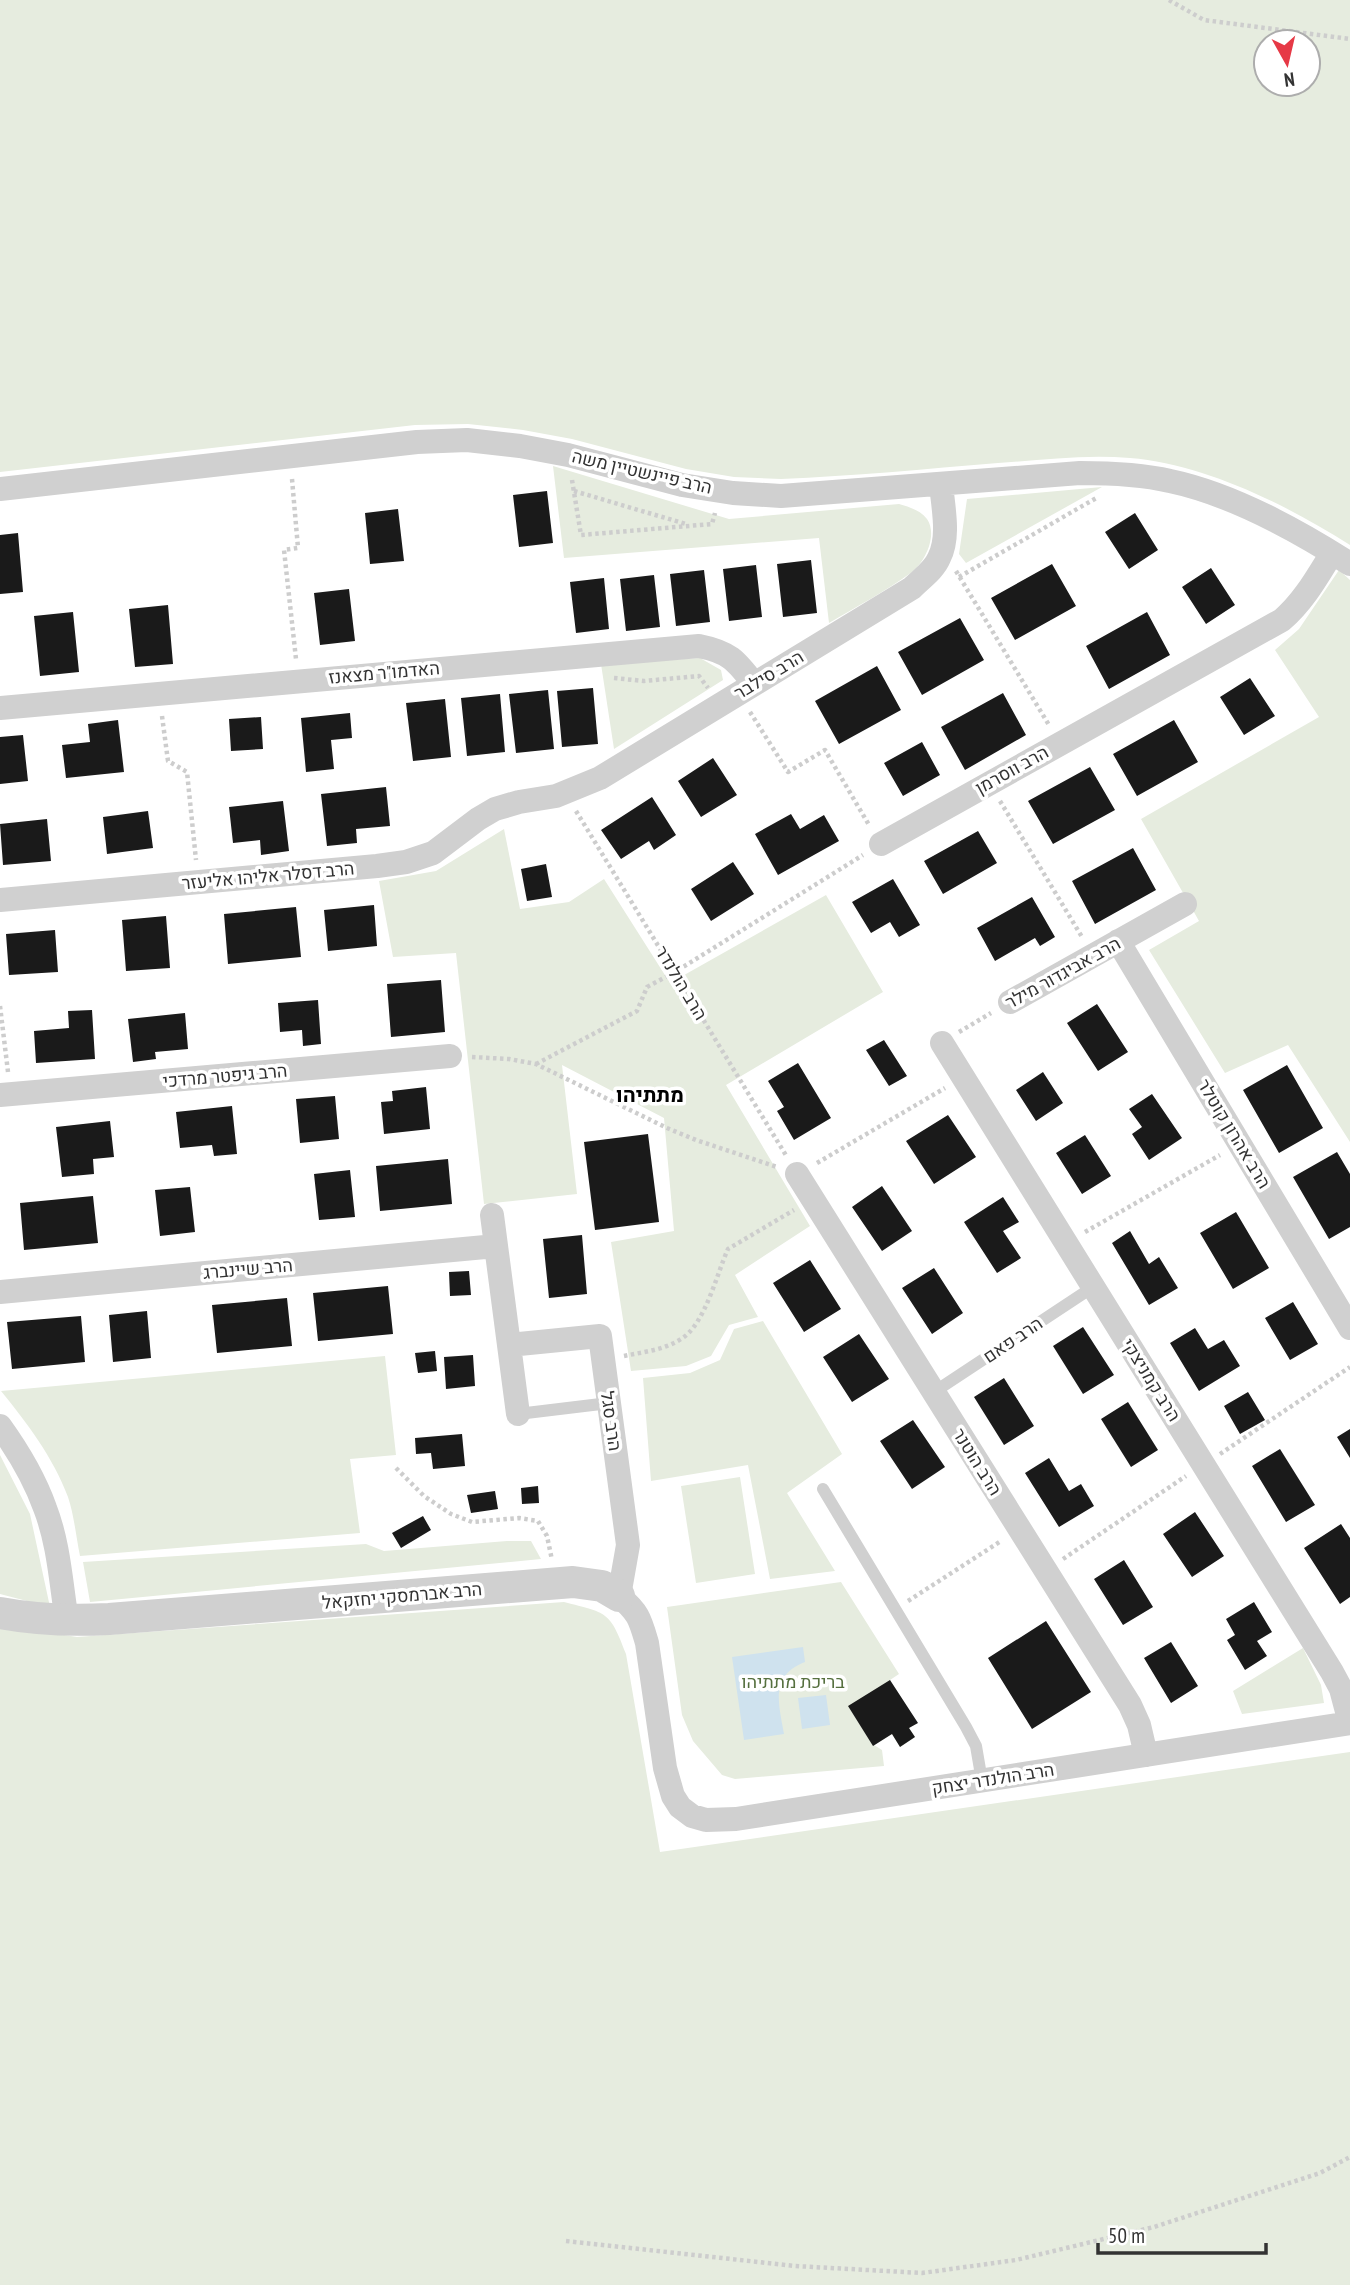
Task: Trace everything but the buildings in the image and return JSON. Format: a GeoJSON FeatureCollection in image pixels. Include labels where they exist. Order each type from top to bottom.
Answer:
{"type":"FeatureCollection","features":[{"type":"Feature","properties":{"kind":"street","name":"הרב פיינשטיין משה"},"geometry":{"type":"LineString","coordinates":[[0,488],[417,442],[467,440],[568,455],[682,485],[781,496],[1080,473],[1129,474],[1173,481],[1222,498],[1274,521],[1341,558]]}},
{"type":"Feature","properties":{"kind":"street"},"geometry":{"type":"LineString","coordinates":[[941,484],[944,518],[942,548]]}},
{"type":"Feature","properties":{"kind":"street","name":"הרב סילבר"},"geometry":{"type":"LineString","coordinates":[[519,802],[565,793],[600,778],[912,588],[939,559],[942,548]]}},
{"type":"Feature","properties":{"kind":"street","name":"הרב ווסרמן"},"geometry":{"type":"LineString","coordinates":[[881,844],[1282,620],[1341,558]]}},
{"type":"Feature","properties":{"kind":"street","name":"האדמו\"ר מצאנז"},"geometry":{"type":"LineString","coordinates":[[0,708],[699,646],[727,654],[738,663],[737,694]]}},
{"type":"Feature","properties":{"kind":"street","name":"הרב דסלר אליהו אליעזר"},"geometry":{"type":"LineString","coordinates":[[0,900],[406,862],[433,853],[495,809],[519,802]]}},
{"type":"Feature","properties":{"kind":"street","name":"הרב אביגדור מילר"},"geometry":{"type":"LineString","coordinates":[[1010,1002],[1185,904]]}},
{"type":"Feature","properties":{"kind":"street","name":"הרב אהרון קוטלר"},"geometry":{"type":"LineString","coordinates":[[1118,942],[1350,1328]]}},
{"type":"Feature","properties":{"kind":"street","name":"הרב קמניצקי"},"geometry":{"type":"LineString","coordinates":[[942,1043],[1332,1672],[1341,1689],[1350,1723]]}},
{"type":"Feature","properties":{"kind":"street","name":"הרב גיפטר מרדכי"},"geometry":{"type":"LineString","coordinates":[[5,1094],[450,1056]]}},
{"type":"Feature","properties":{"kind":"street","name":"הרב הוטנר"},"geometry":{"type":"LineString","coordinates":[[797,1174],[1130,1705],[1139,1725],[1146,1755]]}},
{"type":"Feature","properties":{"kind":"street"},"geometry":{"type":"LineString","coordinates":[[492,1215],[518,1414]]}},
{"type":"Feature","properties":{"kind":"street","name":"הרב שיינברג"},"geometry":{"type":"LineString","coordinates":[[0,1292],[496,1246]]}},
{"type":"Feature","properties":{"kind":"street","name":"הרב סגל"},"geometry":{"type":"LineString","coordinates":[[509,1345],[600,1336],[628,1545],[619,1596]]}},
{"type":"Feature","properties":{"kind":"street"},"geometry":{"type":"LineString","coordinates":[[0,1426],[18,1454],[45,1508],[54,1541],[67,1621]]}},
{"type":"Feature","properties":{"kind":"street","name":"הרב אברמסקי יחזקאל"},"geometry":{"type":"LineString","coordinates":[[0,1613],[40,1620],[67,1621],[573,1581],[602,1586],[636,1610],[647,1643],[665,1768]]}},
{"type":"Feature","properties":{"kind":"street","name":"הרב הולנדר יצחק"},"geometry":{"type":"LineString","coordinates":[[665,1768],[673,1796],[680,1807],[692,1816],[736,1819],[1350,1723]]}},
{"type":"Feature","properties":{"kind":"lane","name":"הרב פאם"},"geometry":{"type":"LineString","coordinates":[[934,1392],[1093,1287]]}},
{"type":"Feature","properties":{"kind":"lane"},"geometry":{"type":"LineString","coordinates":[[518,1414],[609,1403]]}},
{"type":"Feature","properties":{"kind":"lane"},"geometry":{"type":"LineString","coordinates":[[823,1489],[976,1746],[982,1781]]}},
{"type":"Feature","properties":{"kind":"path"},"geometry":{"type":"LineString","coordinates":[[1169,0],[1204,20],[1350,39]]}},
{"type":"Feature","properties":{"kind":"path"},"geometry":{"type":"LineString","coordinates":[[568,455],[582,535],[712,524],[721,491]]}},
{"type":"Feature","properties":{"kind":"path"},"geometry":{"type":"LineString","coordinates":[[290,456],[299,548],[284,550],[299,681]]}},
{"type":"Feature","properties":{"kind":"path"},"geometry":{"type":"LineString","coordinates":[[960,577],[1118,486],[1129,474]]}},
{"type":"Feature","properties":{"kind":"path"},"geometry":{"type":"LineString","coordinates":[[574,491],[690,526]]}},
{"type":"Feature","properties":{"kind":"path"},"geometry":{"type":"LineString","coordinates":[[942,548],[1060,743]]}},
{"type":"Feature","properties":{"kind":"path"},"geometry":{"type":"LineString","coordinates":[[536,1064],[637,1011],[647,987],[881,844],[825,750],[788,772],[737,694],[699,676],[645,681],[610,678],[607,654]]}},
{"type":"Feature","properties":{"kind":"path"},"geometry":{"type":"LineString","coordinates":[[159,694],[168,761],[187,772],[198,882]]}},
{"type":"Feature","properties":{"kind":"path"},"geometry":{"type":"LineString","coordinates":[[989,783],[1094,956]]}},
{"type":"Feature","properties":{"kind":"path","name":"הרב הולנדר"},"geometry":{"type":"LineString","coordinates":[[565,793],[797,1174]]}},
{"type":"Feature","properties":{"kind":"path","name":"הרב אביגדור מילר"},"geometry":{"type":"LineString","coordinates":[[942,1043],[1010,1002]]}},
{"type":"Feature","properties":{"kind":"path"},"geometry":{"type":"LineString","coordinates":[[0,1006],[5,1094]]}},
{"type":"Feature","properties":{"kind":"path"},"geometry":{"type":"LineString","coordinates":[[450,1056],[509,1059],[536,1064],[696,1140],[797,1174],[963,1077]]}},
{"type":"Feature","properties":{"kind":"path"},"geometry":{"type":"LineString","coordinates":[[1066,1243],[1240,1143]]}},
{"type":"Feature","properties":{"kind":"path"},"geometry":{"type":"LineString","coordinates":[[603,1360],[665,1348],[684,1338],[704,1309],[728,1249],[813,1199]]}},
{"type":"Feature","properties":{"kind":"path"},"geometry":{"type":"LineString","coordinates":[[397,1468],[424,1496],[451,1514],[472,1522],[519,1518],[538,1521],[547,1536],[556,1583]]}},
{"type":"Feature","properties":{"kind":"path"},"geometry":{"type":"LineString","coordinates":[[895,1609],[1019,1529]]}},
{"type":"Feature","properties":{"kind":"path"},"geometry":{"type":"LineString","coordinates":[[566,2241],[795,2266],[922,2273],[1016,2260],[1154,2227],[1320,2174],[1350,2157]]}},
{"type":"Feature","properties":{"kind":"green space"},"geometry":{"type":"Polygon","coordinates":[[[0,0],[1350,0],[1350,545],[1300,515],[1244,489],[1187,468],[1130,458],[1064,458],[808,478],[734,477],[686,469],[572,439],[523,430],[468,424],[415,425],[0,472],[0,0]]]}},
{"type":"Feature","properties":{"kind":"green space"},"geometry":{"type":"Polygon","coordinates":[[[553,466],[729,519],[899,504],[918,511],[927,519],[931,540],[917,568],[829,623],[819,538],[564,558],[553,466]]]}},
{"type":"Feature","properties":{"kind":"green space"},"geometry":{"type":"Polygon","coordinates":[[[1102,487],[966,563],[959,554],[967,499],[1102,487]]]}},
{"type":"Feature","properties":{"kind":"green space"},"geometry":{"type":"Polygon","coordinates":[[[1339,570],[1350,580],[1350,1142],[1288,1045],[1225,1073],[1149,950],[1199,921],[1141,819],[1319,717],[1275,650],[1299,629],[1339,570]]]}},
{"type":"Feature","properties":{"kind":"green space"},"geometry":{"type":"Polygon","coordinates":[[[700,658],[721,670],[723,680],[614,749],[601,664],[700,658]]]}},
{"type":"Feature","properties":{"kind":"green space"},"geometry":{"type":"Polygon","coordinates":[[[504,829],[520,909],[569,902],[604,879],[670,983],[826,895],[883,992],[726,1085],[810,1226],[735,1275],[758,1317],[729,1325],[711,1356],[686,1366],[631,1371],[611,1242],[674,1231],[664,1118],[562,1065],[577,1194],[484,1204],[456,953],[393,957],[379,881],[436,871],[504,829]]]}},
{"type":"Feature","properties":{"kind":"green space"},"geometry":{"type":"Polygon","coordinates":[[[763,1321],[842,1454],[787,1493],[835,1571],[770,1579],[748,1465],[651,1481],[643,1378],[690,1373],[720,1360],[734,1329],[763,1321]]]}},
{"type":"Feature","properties":{"kind":"green space"},"geometry":{"type":"Polygon","coordinates":[[[385,1356],[396,1455],[350,1459],[360,1533],[80,1556],[72,1511],[62,1482],[39,1441],[1,1391],[385,1356]]]}},
{"type":"Feature","properties":{"kind":"green space"},"geometry":{"type":"Polygon","coordinates":[[[0,1455],[30,1514],[50,1607],[0,1594],[0,1455]]]}},
{"type":"Feature","properties":{"kind":"green space"},"geometry":{"type":"Polygon","coordinates":[[[740,1477],[755,1574],[696,1583],[681,1486],[740,1477]]]}},
{"type":"Feature","properties":{"kind":"green space"},"geometry":{"type":"Polygon","coordinates":[[[531,1541],[541,1559],[90,1602],[83,1562],[366,1544],[384,1551],[531,1541]]]}},
{"type":"Feature","properties":{"kind":"green space","name":"בריכת מתתיהו"},"geometry":{"type":"Polygon","coordinates":[[[841,1582],[899,1674],[890,1680],[917,1723],[909,1728],[915,1737],[900,1747],[892,1734],[874,1745],[882,1750],[884,1766],[735,1779],[722,1775],[693,1741],[682,1715],[667,1607],[841,1582]]]}},
{"type":"Feature","properties":{"kind":"green space"},"geometry":{"type":"Polygon","coordinates":[[[564,1602],[605,1616],[616,1629],[626,1654],[660,1852],[1350,1752],[1350,2285],[0,2285],[0,1625],[77,1637],[564,1602]]]}},
{"type":"Feature","properties":{"kind":"green space"},"geometry":{"type":"Polygon","coordinates":[[[1303,1648],[1321,1685],[1324,1703],[1242,1714],[1233,1691],[1303,1648]]]}},
{"type":"Feature","properties":{"kind":"water"},"geometry":{"type":"Polygon","coordinates":[[[803,1647],[805,1662],[786,1675],[779,1692],[784,1734],[744,1740],[732,1657],[803,1647]]]}},
{"type":"Feature","properties":{"kind":"water"},"geometry":{"type":"Polygon","coordinates":[[[826,1695],[830,1725],[802,1729],[798,1698],[826,1695]]]}},
{"type":"Feature","properties":{"kind":"district","name":"מתתיהו"},"geometry":{"type":"Point","coordinates":[650,1095]}}]}
